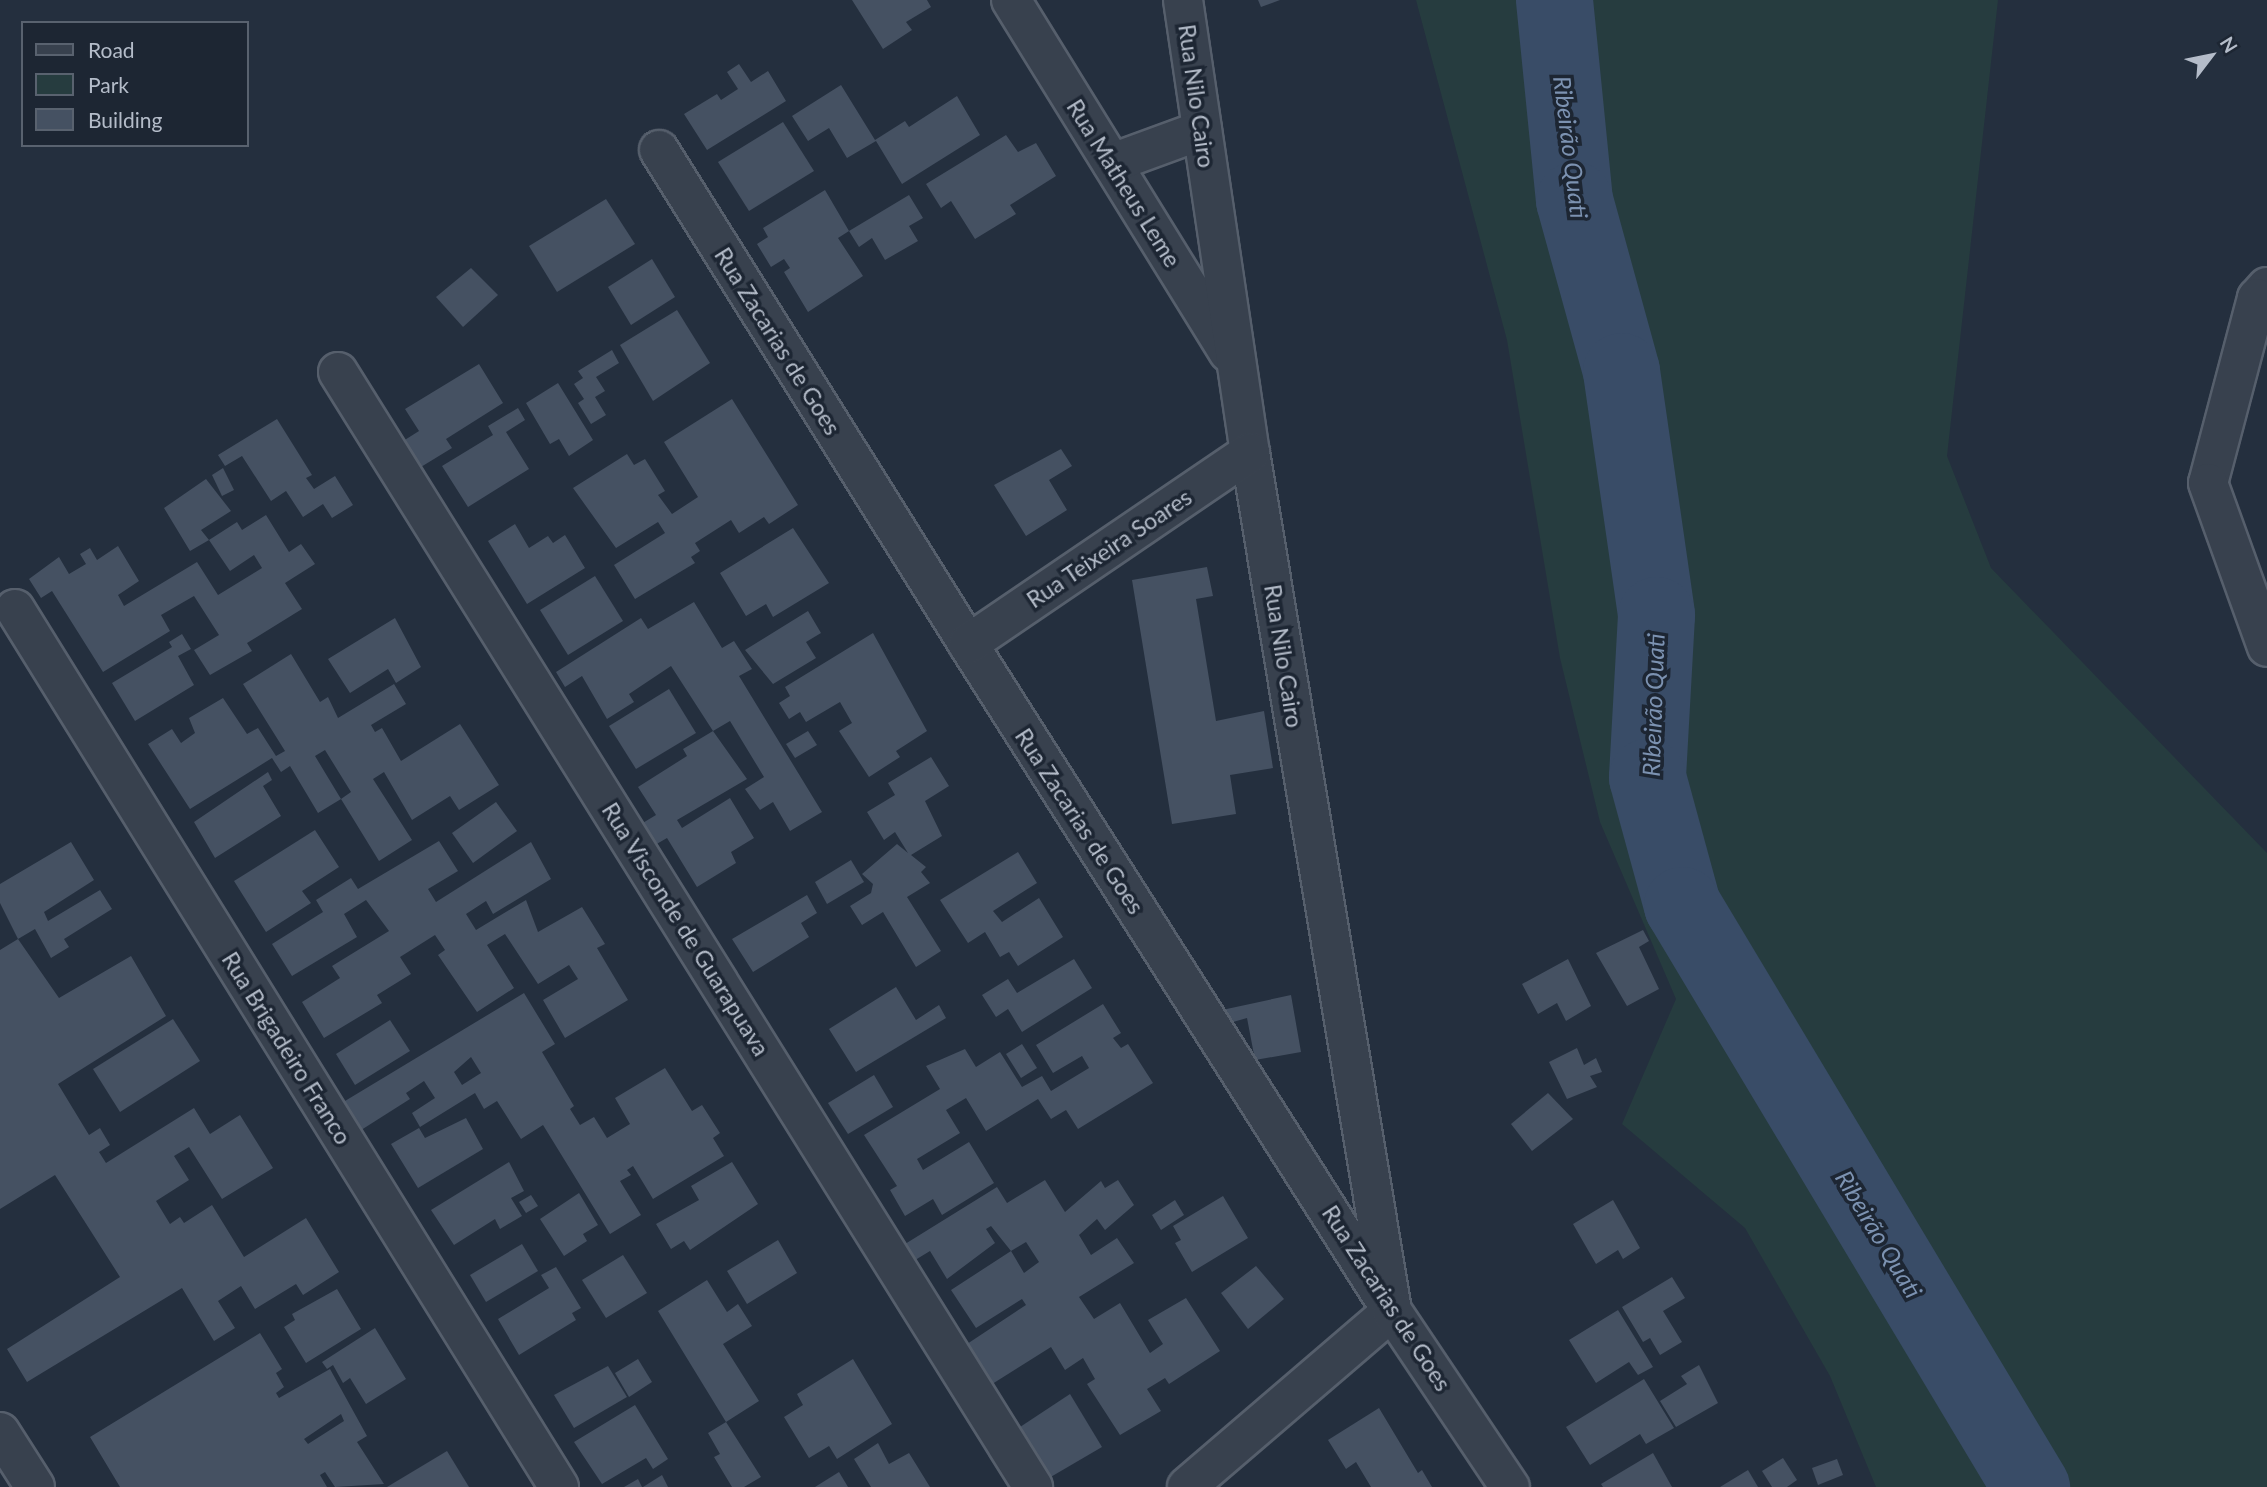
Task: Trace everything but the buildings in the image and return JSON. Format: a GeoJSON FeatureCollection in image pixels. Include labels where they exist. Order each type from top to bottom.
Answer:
{"type":"FeatureCollection","features":[{"type":"Feature","properties":{"kind":"street","name":"Rua Matheus Leme"},"geometry":{"type":"LineString","coordinates":[[1012,0],[1237,366]]}},
{"type":"Feature","properties":{"kind":"street","name":"Rua Nilo Cairo"},"geometry":{"type":"LineString","coordinates":[[1182,0],[1250,452],[1392,1311]]}},
{"type":"Feature","properties":{"kind":"street"},"geometry":{"type":"LineString","coordinates":[[1112,163],[1202,130]]}},
{"type":"Feature","properties":{"kind":"street","name":"Rua Zacarias de Goes"},"geometry":{"type":"LineString","coordinates":[[659,150],[968,644],[1392,1311],[1510,1487]]}},
{"type":"Feature","properties":{"kind":"street"},"geometry":{"type":"LineString","coordinates":[[2267,287],[2258,298],[2208,483],[2267,647]]}},
{"type":"Feature","properties":{"kind":"street","name":"Rua Visconde de Guarapuava"},"geometry":{"type":"LineString","coordinates":[[338,372],[1034,1487]]}},
{"type":"Feature","properties":{"kind":"street","name":"Rua Teixeira Soares"},"geometry":{"type":"LineString","coordinates":[[968,644],[1250,452]]}},
{"type":"Feature","properties":{"kind":"street","name":"Rua Brigadeiro Franco"},"geometry":{"type":"LineString","coordinates":[[15,609],[559,1487]]}},
{"type":"Feature","properties":{"kind":"street"},"geometry":{"type":"LineString","coordinates":[[1187,1487],[1392,1311]]}},
{"type":"Feature","properties":{"kind":"street"},"geometry":{"type":"LineString","coordinates":[[0,1432],[35,1487]]}},
{"type":"Feature","properties":{"kind":"green space"},"geometry":{"type":"Polygon","coordinates":[[[1416,0],[1998,0],[1947,456],[1991,568],[2267,853],[2267,1487],[1876,1487],[1830,1376],[1745,1228],[1622,1124],[1676,999],[1600,822],[1560,658],[1507,340],[1416,0]]]}},
{"type":"Feature","properties":{"kind":"waterway","name":"Ribeirão Quati"},"geometry":{"type":"LineString","coordinates":[[1554,0],[1574,200],[1621,371],[1656,615],[1647,777],[1682,905],[2031,1487]]}}]}
